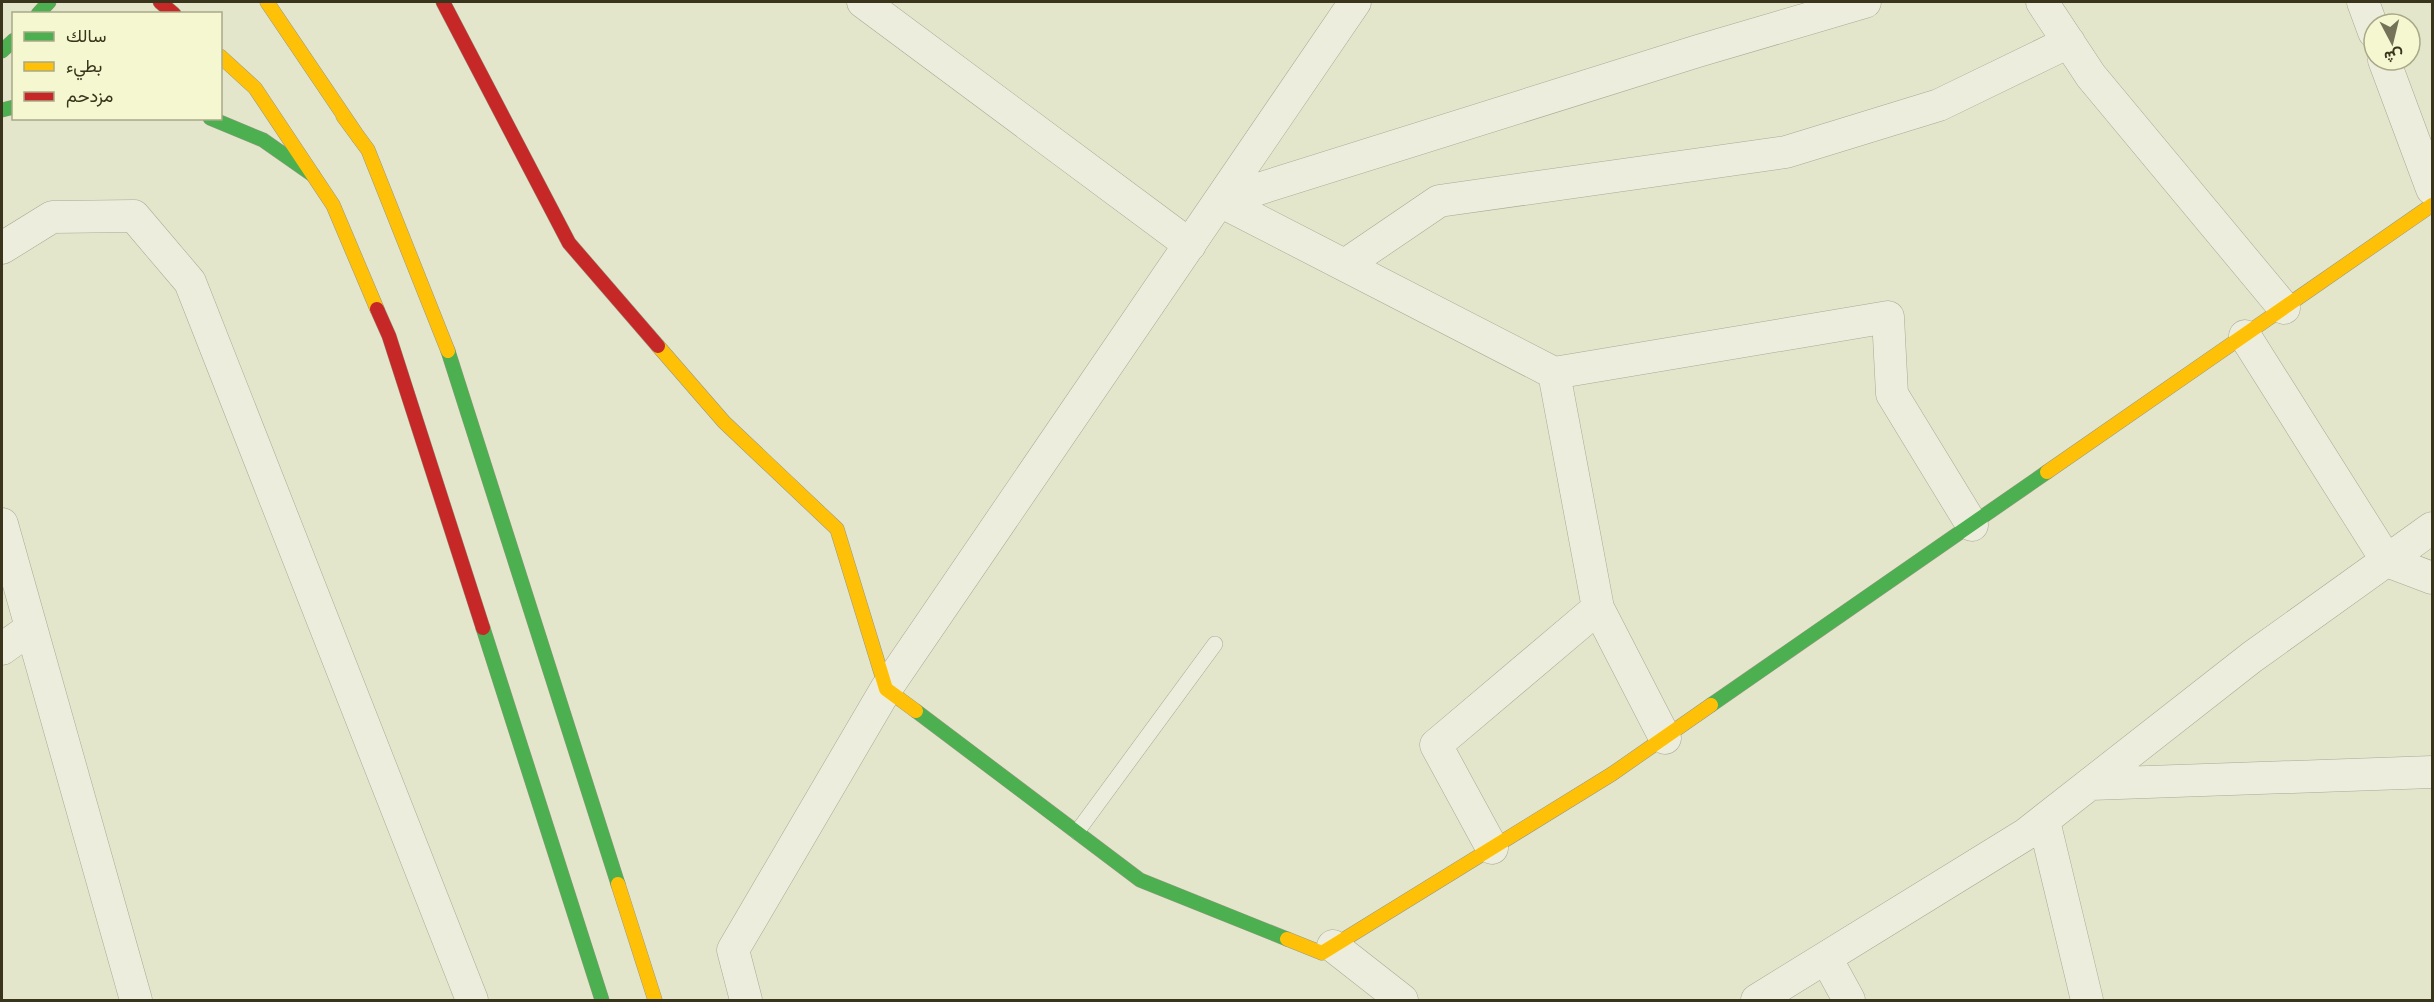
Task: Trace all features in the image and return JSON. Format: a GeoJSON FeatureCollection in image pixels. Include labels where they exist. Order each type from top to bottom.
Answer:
{"type":"FeatureCollection","features":[{"type":"Feature","properties":{"kind":"main road"},"geometry":{"type":"LineString","coordinates":[[160,2],[172,12]]}},
{"type":"Feature","properties":{"kind":"main road"},"geometry":{"type":"LineString","coordinates":[[443,2],[569,243],[724,422],[837,529],[886,689],[1140,880],[1322,953],[1612,774],[2433,205]]}},
{"type":"Feature","properties":{"kind":"main road"},"geometry":{"type":"LineString","coordinates":[[262,6],[368,150],[444,340],[655,1000]]}},
{"type":"Feature","properties":{"kind":"main road"},"geometry":{"type":"LineString","coordinates":[[222,58],[255,88],[333,205],[389,336],[602,1000]]}},
{"type":"Feature","properties":{"kind":"main road"},"geometry":{"type":"LineString","coordinates":[[215,120],[263,140],[313,175]]}},
{"type":"Feature","properties":{"kind":"street"},"geometry":{"type":"LineString","coordinates":[[863,2],[1190,245]]}},
{"type":"Feature","properties":{"kind":"street"},"geometry":{"type":"LineString","coordinates":[[746,1000],[733,950],[886,689],[1355,2]]}},
{"type":"Feature","properties":{"kind":"street"},"geometry":{"type":"LineString","coordinates":[[1220,201],[1698,51],[1865,2]]}},
{"type":"Feature","properties":{"kind":"street"},"geometry":{"type":"LineString","coordinates":[[2042,2],[2091,76],[2284,308]]}},
{"type":"Feature","properties":{"kind":"street"},"geometry":{"type":"LineString","coordinates":[[1345,265],[1439,201],[1786,152],[1939,105],[2069,42]]}},
{"type":"Feature","properties":{"kind":"street"},"geometry":{"type":"LineString","coordinates":[[2389,72],[2433,189]]}},
{"type":"Feature","properties":{"kind":"street"},"geometry":{"type":"LineString","coordinates":[[1220,201],[1554,373],[1888,317],[1892,394],[1972,525]]}},
{"type":"Feature","properties":{"kind":"street"},"geometry":{"type":"LineString","coordinates":[[2,248],[51,217],[134,216],[190,282],[471,1000]]}},
{"type":"Feature","properties":{"kind":"street"},"geometry":{"type":"LineString","coordinates":[[2245,336],[2386,561],[2433,579]]}},
{"type":"Feature","properties":{"kind":"street"},"geometry":{"type":"LineString","coordinates":[[1554,373],[1598,608],[1665,738]]}},
{"type":"Feature","properties":{"kind":"street"},"geometry":{"type":"LineString","coordinates":[[2,524],[136,1000]]}},
{"type":"Feature","properties":{"kind":"street"},"geometry":{"type":"LineString","coordinates":[[1757,1000],[2026,834],[2252,657],[2433,528]]}},
{"type":"Feature","properties":{"kind":"street"},"geometry":{"type":"LineString","coordinates":[[1492,848],[1436,746],[1598,608]]}},
{"type":"Feature","properties":{"kind":"street"},"geometry":{"type":"LineString","coordinates":[[2,649],[31,628]]}},
{"type":"Feature","properties":{"kind":"street"},"geometry":{"type":"LineString","coordinates":[[2091,784],[2433,772]]}},
{"type":"Feature","properties":{"kind":"street"},"geometry":{"type":"LineString","coordinates":[[2044,821],[2087,1000]]}},
{"type":"Feature","properties":{"kind":"street"},"geometry":{"type":"LineString","coordinates":[[1333,946],[1402,1000]]}},
{"type":"Feature","properties":{"kind":"street"},"geometry":{"type":"LineString","coordinates":[[1826,958],[1849,1000]]}},
{"type":"Feature","properties":{"kind":"lane"},"geometry":{"type":"LineString","coordinates":[[1077,832],[1215,644]]}},
{"type":"Feature","properties":{"kind":"traffic: fast"},"geometry":{"type":"LineString","coordinates":[[40,12],[49,2]]}},
{"type":"Feature","properties":{"kind":"traffic: fast"},"geometry":{"type":"LineString","coordinates":[[2,51],[12,42]]}},
{"type":"Feature","properties":{"kind":"traffic: fast"},"geometry":{"type":"LineString","coordinates":[[2,110],[12,108]]}},
{"type":"Feature","properties":{"kind":"traffic: fast"},"geometry":{"type":"LineString","coordinates":[[215,120],[263,140],[313,175]]}},
{"type":"Feature","properties":{"kind":"traffic: fast"},"geometry":{"type":"LineString","coordinates":[[448,351],[618,884]]}},
{"type":"Feature","properties":{"kind":"traffic: fast"},"geometry":{"type":"LineString","coordinates":[[1711,705],[2047,472]]}},
{"type":"Feature","properties":{"kind":"traffic: fast"},"geometry":{"type":"LineString","coordinates":[[483,628],[602,1000]]}},
{"type":"Feature","properties":{"kind":"traffic: fast"},"geometry":{"type":"LineString","coordinates":[[916,711],[1140,880],[1287,939]]}},
{"type":"Feature","properties":{"kind":"traffic: slow"},"geometry":{"type":"LineString","coordinates":[[267,2],[359,138]]}},
{"type":"Feature","properties":{"kind":"traffic: slow"},"geometry":{"type":"LineString","coordinates":[[222,58],[255,88],[333,205],[377,309]]}},
{"type":"Feature","properties":{"kind":"traffic: slow"},"geometry":{"type":"LineString","coordinates":[[343,116],[368,150],[448,351]]}},
{"type":"Feature","properties":{"kind":"traffic: slow"},"geometry":{"type":"LineString","coordinates":[[2047,472],[2432,205]]}},
{"type":"Feature","properties":{"kind":"traffic: slow"},"geometry":{"type":"LineString","coordinates":[[658,346],[724,422],[837,529],[886,689],[916,711]]}},
{"type":"Feature","properties":{"kind":"traffic: slow"},"geometry":{"type":"LineString","coordinates":[[1287,939],[1322,953],[1612,774],[1711,705]]}},
{"type":"Feature","properties":{"kind":"traffic: slow"},"geometry":{"type":"LineString","coordinates":[[618,884],[655,1000]]}},
{"type":"Feature","properties":{"kind":"traffic: jam"},"geometry":{"type":"LineString","coordinates":[[160,2],[172,12]]}},
{"type":"Feature","properties":{"kind":"traffic: jam"},"geometry":{"type":"LineString","coordinates":[[443,2],[569,243],[658,346]]}},
{"type":"Feature","properties":{"kind":"traffic: jam"},"geometry":{"type":"LineString","coordinates":[[377,309],[389,336],[483,628]]}}]}
